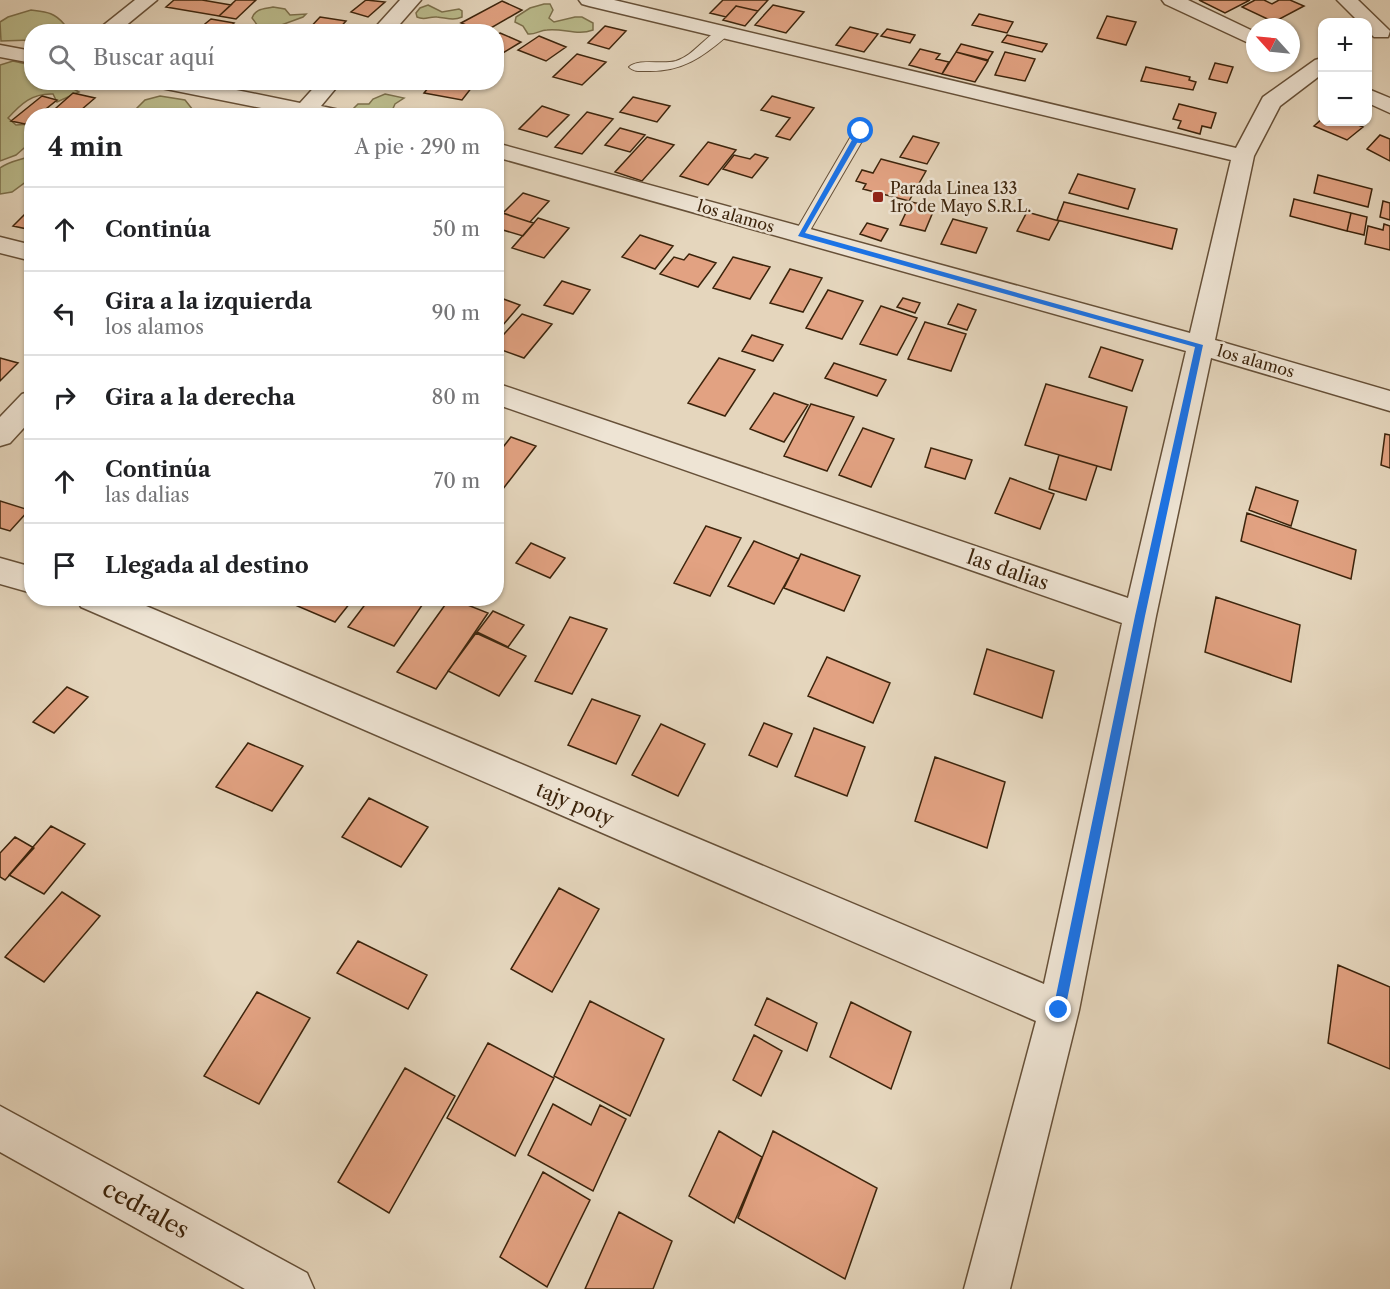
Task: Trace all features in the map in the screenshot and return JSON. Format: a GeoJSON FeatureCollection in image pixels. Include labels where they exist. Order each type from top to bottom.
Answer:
{"type":"FeatureCollection","features":[{"type":"Feature","properties":{"kind":"street"},"geometry":{"type":"LineString","coordinates":[[116,24],[147,0]]}},
{"type":"Feature","properties":{"kind":"street"},"geometry":{"type":"LineString","coordinates":[[388,24],[411,0]]}},
{"type":"Feature","properties":{"kind":"street"},"geometry":{"type":"LineString","coordinates":[[589,0],[1243,156]]}},
{"type":"Feature","properties":{"kind":"street"},"geometry":{"type":"LineString","coordinates":[[1172,0],[1246,36]]}},
{"type":"Feature","properties":{"kind":"street"},"geometry":{"type":"LineString","coordinates":[[1347,0],[1380,34]]}},
{"type":"Feature","properties":{"kind":"street"},"geometry":{"type":"LineString","coordinates":[[0,51],[24,56]]}},
{"type":"Feature","properties":{"kind":"street"},"geometry":{"type":"LineString","coordinates":[[1300,61],[1318,68]]}},
{"type":"Feature","properties":{"kind":"street"},"geometry":{"type":"LineString","coordinates":[[987,1289],[1059,1010],[1140,616],[1243,156],[1271,102],[1318,70]]}},
{"type":"Feature","properties":{"kind":"street"},"geometry":{"type":"LineString","coordinates":[[199,90],[284,108]]}},
{"type":"Feature","properties":{"kind":"street"},"geometry":{"type":"LineString","coordinates":[[307,108],[324,90]]}},
{"type":"Feature","properties":{"kind":"street"},"geometry":{"type":"LineString","coordinates":[[1372,97],[1390,106]]}},
{"type":"Feature","properties":{"kind":"street","name":"los alamos"},"geometry":{"type":"LineString","coordinates":[[504,152],[1199,345],[1390,401]]}},
{"type":"Feature","properties":{"kind":"street"},"geometry":{"type":"LineString","coordinates":[[0,245],[24,250]]}},
{"type":"Feature","properties":{"kind":"street","name":"las dalias"},"geometry":{"type":"LineString","coordinates":[[504,396],[1140,616]]}},
{"type":"Feature","properties":{"kind":"street"},"geometry":{"type":"LineString","coordinates":[[0,435],[24,410]]}},
{"type":"Feature","properties":{"kind":"street"},"geometry":{"type":"LineString","coordinates":[[0,571],[24,578]]}},
{"type":"Feature","properties":{"kind":"street","name":"tajy poty"},"geometry":{"type":"LineString","coordinates":[[111,606],[1059,1010]]}},
{"type":"Feature","properties":{"kind":"street","name":"cedrales"},"geometry":{"type":"LineString","coordinates":[[0,1128],[291,1289]]}},
{"type":"Feature","properties":{"kind":"lane"},"geometry":{"type":"LineString","coordinates":[[635,67],[666,69],[684,64],[724,32]]}},
{"type":"Feature","properties":{"kind":"lane"},"geometry":{"type":"LineString","coordinates":[[801,234],[861,131]]}},
{"type":"Feature","properties":{"kind":"green space"},"geometry":{"type":"Polygon","coordinates":[[[550,4],[553,10],[549,18],[554,22],[582,17],[593,23],[593,30],[581,32],[547,30],[528,34],[523,26],[515,22],[516,17],[530,8],[550,4]]]}},
{"type":"Feature","properties":{"kind":"green space"},"geometry":{"type":"Polygon","coordinates":[[[428,5],[442,12],[459,9],[462,11],[462,17],[422,19],[417,17],[416,13],[420,8],[428,5]]]}},
{"type":"Feature","properties":{"kind":"green space"},"geometry":{"type":"Polygon","coordinates":[[[273,7],[285,9],[290,15],[306,14],[284,24],[256,24],[252,18],[256,12],[273,7]]]}},
{"type":"Feature","properties":{"kind":"green space"},"geometry":{"type":"Polygon","coordinates":[[[31,10],[53,15],[64,24],[24,24],[24,40],[1,41],[0,22],[31,10]]]}},
{"type":"Feature","properties":{"kind":"green space"},"geometry":{"type":"Polygon","coordinates":[[[13,61],[24,63],[24,90],[76,90],[79,92],[57,102],[53,94],[39,95],[18,108],[8,118],[16,125],[24,124],[24,148],[16,155],[0,161],[0,65],[13,61]]]}},
{"type":"Feature","properties":{"kind":"green space"},"geometry":{"type":"Polygon","coordinates":[[[385,94],[404,98],[393,108],[354,108],[358,104],[369,104],[373,99],[385,94]]]}},
{"type":"Feature","properties":{"kind":"green space"},"geometry":{"type":"Polygon","coordinates":[[[160,96],[185,100],[191,108],[137,108],[145,100],[160,96]]]}},
{"type":"Feature","properties":{"kind":"green space"},"geometry":{"type":"Polygon","coordinates":[[[24,158],[24,183],[12,192],[0,194],[0,168],[24,158]]]}},
{"type":"Feature","properties":{"kind":"building"},"geometry":{"type":"Polygon","coordinates":[[[174,0],[202,0],[231,5],[219,16],[166,7],[174,0]]]}},
{"type":"Feature","properties":{"kind":"building"},"geometry":{"type":"Polygon","coordinates":[[[236,0],[256,0],[236,19],[219,16],[236,0]]]}},
{"type":"Feature","properties":{"kind":"building"},"geometry":{"type":"Polygon","coordinates":[[[366,0],[385,2],[368,17],[351,12],[366,0]]]}},
{"type":"Feature","properties":{"kind":"building"},"geometry":{"type":"Polygon","coordinates":[[[723,0],[768,0],[758,11],[736,6],[726,17],[710,13],[723,0]]]}},
{"type":"Feature","properties":{"kind":"building"},"geometry":{"type":"Polygon","coordinates":[[[1199,0],[1250,0],[1225,13],[1199,0]]]}},
{"type":"Feature","properties":{"kind":"building"},"geometry":{"type":"Polygon","coordinates":[[[1255,0],[1264,0],[1272,4],[1279,0],[1290,0],[1304,6],[1282,18],[1265,18],[1242,7],[1255,0]]]}},
{"type":"Feature","properties":{"kind":"building"},"geometry":{"type":"Polygon","coordinates":[[[502,1],[522,10],[498,24],[461,23],[502,1]]]}},
{"type":"Feature","properties":{"kind":"building"},"geometry":{"type":"Polygon","coordinates":[[[773,5],[804,12],[786,33],[755,25],[773,5]]]}},
{"type":"Feature","properties":{"kind":"building"},"geometry":{"type":"Polygon","coordinates":[[[736,6],[758,11],[745,26],[723,20],[736,6]]]}},
{"type":"Feature","properties":{"kind":"building"},"geometry":{"type":"Polygon","coordinates":[[[979,14],[1013,22],[1007,33],[972,25],[979,14]]]}},
{"type":"Feature","properties":{"kind":"building"},"geometry":{"type":"Polygon","coordinates":[[[1107,16],[1136,22],[1126,45],[1097,38],[1107,16]]]}},
{"type":"Feature","properties":{"kind":"building"},"geometry":{"type":"Polygon","coordinates":[[[320,17],[346,21],[343,24],[313,24],[320,17]]]}},
{"type":"Feature","properties":{"kind":"building"},"geometry":{"type":"Polygon","coordinates":[[[211,19],[234,23],[233,24],[205,24],[211,19]]]}},
{"type":"Feature","properties":{"kind":"building"},"geometry":{"type":"Polygon","coordinates":[[[605,26],[626,31],[609,49],[588,43],[605,26]]]}},
{"type":"Feature","properties":{"kind":"building"},"geometry":{"type":"Polygon","coordinates":[[[850,27],[878,34],[864,52],[836,45],[850,27]]]}},
{"type":"Feature","properties":{"kind":"building"},"geometry":{"type":"Polygon","coordinates":[[[887,29],[915,35],[910,43],[881,36],[887,29]]]}},
{"type":"Feature","properties":{"kind":"building"},"geometry":{"type":"Polygon","coordinates":[[[504,35],[521,42],[504,52],[504,35]]]}},
{"type":"Feature","properties":{"kind":"building"},"geometry":{"type":"Polygon","coordinates":[[[1007,35],[1047,44],[1042,52],[1002,42],[1007,35]]]}},
{"type":"Feature","properties":{"kind":"building"},"geometry":{"type":"Polygon","coordinates":[[[539,36],[566,47],[546,61],[518,50],[539,36]]]}},
{"type":"Feature","properties":{"kind":"building"},"geometry":{"type":"Polygon","coordinates":[[[961,44],[993,52],[988,60],[956,52],[961,44]]]}},
{"type":"Feature","properties":{"kind":"building"},"geometry":{"type":"Polygon","coordinates":[[[920,49],[940,54],[936,59],[949,62],[942,74],[909,65],[920,49]]]}},
{"type":"Feature","properties":{"kind":"building"},"geometry":{"type":"Polygon","coordinates":[[[956,52],[988,61],[975,82],[942,74],[956,52]]]}},
{"type":"Feature","properties":{"kind":"building"},"geometry":{"type":"Polygon","coordinates":[[[1005,52],[1035,59],[1025,81],[995,75],[1005,52]]]}},
{"type":"Feature","properties":{"kind":"building"},"geometry":{"type":"Polygon","coordinates":[[[577,54],[606,62],[582,85],[553,77],[577,54]]]}},
{"type":"Feature","properties":{"kind":"building"},"geometry":{"type":"Polygon","coordinates":[[[1215,63],[1233,67],[1227,83],[1209,79],[1215,63]]]}},
{"type":"Feature","properties":{"kind":"building"},"geometry":{"type":"Polygon","coordinates":[[[1146,67],[1190,77],[1189,80],[1196,82],[1193,90],[1141,81],[1146,67]]]}},
{"type":"Feature","properties":{"kind":"building"},"geometry":{"type":"Polygon","coordinates":[[[426,90],[470,90],[462,100],[424,93],[426,90]]]}},
{"type":"Feature","properties":{"kind":"building"},"geometry":{"type":"Polygon","coordinates":[[[73,93],[95,98],[83,108],[56,108],[73,93]]]}},
{"type":"Feature","properties":{"kind":"building"},"geometry":{"type":"Polygon","coordinates":[[[42,96],[57,100],[47,108],[27,108],[42,96]]]}},
{"type":"Feature","properties":{"kind":"building"},"geometry":{"type":"Polygon","coordinates":[[[772,96],[814,108],[790,140],[776,136],[790,118],[761,110],[772,96]]]}},
{"type":"Feature","properties":{"kind":"building"},"geometry":{"type":"Polygon","coordinates":[[[633,97],[670,106],[657,122],[620,112],[633,97]]]}},
{"type":"Feature","properties":{"kind":"building"},"geometry":{"type":"Polygon","coordinates":[[[1179,104],[1216,113],[1211,128],[1202,126],[1200,134],[1178,128],[1181,121],[1173,119],[1179,104]]]}},
{"type":"Feature","properties":{"kind":"building"},"geometry":{"type":"Polygon","coordinates":[[[542,106],[569,115],[547,137],[519,129],[542,106]]]}},
{"type":"Feature","properties":{"kind":"building"},"geometry":{"type":"Polygon","coordinates":[[[24,111],[24,124],[11,121],[24,111]]]}},
{"type":"Feature","properties":{"kind":"building"},"geometry":{"type":"Polygon","coordinates":[[[587,112],[613,119],[582,154],[555,147],[587,112]]]}},
{"type":"Feature","properties":{"kind":"building"},"geometry":{"type":"Polygon","coordinates":[[[1318,122],[1318,126],[1363,127],[1347,140],[1314,126],[1318,122]]]}},
{"type":"Feature","properties":{"kind":"building"},"geometry":{"type":"Polygon","coordinates":[[[620,128],[645,135],[630,152],[605,145],[620,128]]]}},
{"type":"Feature","properties":{"kind":"building"},"geometry":{"type":"Polygon","coordinates":[[[1380,135],[1390,139],[1390,161],[1367,149],[1380,135]]]}},
{"type":"Feature","properties":{"kind":"building"},"geometry":{"type":"Polygon","coordinates":[[[913,136],[939,143],[927,164],[900,157],[913,136]]]}},
{"type":"Feature","properties":{"kind":"building"},"geometry":{"type":"Polygon","coordinates":[[[647,137],[674,145],[642,181],[615,172],[647,137]]]}},
{"type":"Feature","properties":{"kind":"building"},"geometry":{"type":"Polygon","coordinates":[[[708,142],[736,150],[708,185],[680,176],[708,142]]]}},
{"type":"Feature","properties":{"kind":"building"},"geometry":{"type":"Polygon","coordinates":[[[755,154],[768,158],[752,178],[723,169],[734,155],[750,159],[755,154]]]}},
{"type":"Feature","properties":{"kind":"building"},"geometry":{"type":"Polygon","coordinates":[[[881,159],[926,171],[909,201],[863,189],[866,184],[856,181],[862,170],[873,173],[881,159]]]}},
{"type":"Feature","properties":{"kind":"building"},"geometry":{"type":"Polygon","coordinates":[[[1078,174],[1135,189],[1128,209],[1069,193],[1078,174]]]}},
{"type":"Feature","properties":{"kind":"building"},"geometry":{"type":"Polygon","coordinates":[[[1318,175],[1372,189],[1368,207],[1314,193],[1318,175]]]}},
{"type":"Feature","properties":{"kind":"building"},"geometry":{"type":"Polygon","coordinates":[[[523,193],[549,201],[530,222],[504,212],[523,193]]]}},
{"type":"Feature","properties":{"kind":"building"},"geometry":{"type":"Polygon","coordinates":[[[1294,199],[1351,213],[1347,231],[1290,216],[1294,199]]]}},
{"type":"Feature","properties":{"kind":"building"},"geometry":{"type":"Polygon","coordinates":[[[1383,201],[1390,203],[1390,220],[1380,217],[1383,201]]]}},
{"type":"Feature","properties":{"kind":"building"},"geometry":{"type":"Polygon","coordinates":[[[911,202],[935,207],[925,231],[900,225],[911,202]]]}},
{"type":"Feature","properties":{"kind":"building"},"geometry":{"type":"Polygon","coordinates":[[[1064,202],[1177,229],[1172,249],[1057,220],[1064,202]]]}},
{"type":"Feature","properties":{"kind":"building"},"geometry":{"type":"Polygon","coordinates":[[[1027,212],[1059,221],[1049,240],[1017,231],[1027,212]]]}},
{"type":"Feature","properties":{"kind":"building"},"geometry":{"type":"Polygon","coordinates":[[[1351,213],[1367,217],[1364,235],[1347,231],[1351,213]]]}},
{"type":"Feature","properties":{"kind":"building"},"geometry":{"type":"Polygon","coordinates":[[[504,214],[534,223],[523,236],[504,230],[504,214]]]}},
{"type":"Feature","properties":{"kind":"building"},"geometry":{"type":"Polygon","coordinates":[[[24,215],[24,228],[13,226],[24,215]]]}},
{"type":"Feature","properties":{"kind":"building"},"geometry":{"type":"Polygon","coordinates":[[[538,218],[569,228],[544,258],[512,248],[538,218]]]}},
{"type":"Feature","properties":{"kind":"building"},"geometry":{"type":"Polygon","coordinates":[[[953,219],[987,228],[976,253],[941,244],[953,219]]]}},
{"type":"Feature","properties":{"kind":"building"},"geometry":{"type":"Polygon","coordinates":[[[867,223],[888,229],[881,241],[860,234],[867,223]]]}},
{"type":"Feature","properties":{"kind":"building"},"geometry":{"type":"Polygon","coordinates":[[[1384,224],[1390,226],[1390,250],[1365,244],[1368,226],[1383,230],[1384,224]]]}},
{"type":"Feature","properties":{"kind":"building"},"geometry":{"type":"Polygon","coordinates":[[[640,235],[673,246],[655,269],[622,257],[640,235]]]}},
{"type":"Feature","properties":{"kind":"building"},"geometry":{"type":"Polygon","coordinates":[[[689,254],[716,263],[698,287],[660,274],[674,257],[684,260],[689,254]]]}},
{"type":"Feature","properties":{"kind":"building"},"geometry":{"type":"Polygon","coordinates":[[[733,257],[770,267],[750,299],[713,288],[733,257]]]}},
{"type":"Feature","properties":{"kind":"building"},"geometry":{"type":"Polygon","coordinates":[[[790,269],[822,278],[803,312],[770,303],[790,269]]]}},
{"type":"Feature","properties":{"kind":"building"},"geometry":{"type":"Polygon","coordinates":[[[562,281],[590,290],[573,314],[544,305],[562,281]]]}},
{"type":"Feature","properties":{"kind":"building"},"geometry":{"type":"Polygon","coordinates":[[[828,290],[863,301],[842,339],[806,328],[828,290]]]}},
{"type":"Feature","properties":{"kind":"building"},"geometry":{"type":"Polygon","coordinates":[[[903,298],[920,303],[915,313],[897,307],[903,298]]]}},
{"type":"Feature","properties":{"kind":"building"},"geometry":{"type":"Polygon","coordinates":[[[504,299],[520,305],[504,324],[504,299]]]}},
{"type":"Feature","properties":{"kind":"building"},"geometry":{"type":"Polygon","coordinates":[[[958,304],[976,310],[967,330],[948,324],[958,304]]]}},
{"type":"Feature","properties":{"kind":"building"},"geometry":{"type":"Polygon","coordinates":[[[881,306],[917,318],[897,355],[860,344],[881,306]]]}},
{"type":"Feature","properties":{"kind":"building"},"geometry":{"type":"Polygon","coordinates":[[[522,314],[552,324],[524,358],[504,351],[504,334],[522,314]]]}},
{"type":"Feature","properties":{"kind":"building"},"geometry":{"type":"Polygon","coordinates":[[[925,322],[966,334],[951,371],[908,359],[925,322]]]}},
{"type":"Feature","properties":{"kind":"building"},"geometry":{"type":"Polygon","coordinates":[[[752,335],[783,345],[773,361],[742,351],[752,335]]]}},
{"type":"Feature","properties":{"kind":"building"},"geometry":{"type":"Polygon","coordinates":[[[1101,347],[1143,360],[1132,391],[1089,377],[1101,347]]]}},
{"type":"Feature","properties":{"kind":"building"},"geometry":{"type":"Polygon","coordinates":[[[0,358],[18,363],[0,381],[0,358]]]}},
{"type":"Feature","properties":{"kind":"building"},"geometry":{"type":"Polygon","coordinates":[[[719,358],[755,370],[725,416],[688,403],[719,358]]]}},
{"type":"Feature","properties":{"kind":"building"},"geometry":{"type":"Polygon","coordinates":[[[834,363],[886,380],[877,396],[825,378],[834,363]]]}},
{"type":"Feature","properties":{"kind":"building"},"geometry":{"type":"Polygon","coordinates":[[[1046,384],[1127,407],[1111,470],[1025,445],[1046,384]]]}},
{"type":"Feature","properties":{"kind":"building"},"geometry":{"type":"Polygon","coordinates":[[[774,393],[808,405],[784,442],[750,429],[774,393]]]}},
{"type":"Feature","properties":{"kind":"building"},"geometry":{"type":"Polygon","coordinates":[[[811,404],[854,417],[827,471],[784,456],[811,404]]]}},
{"type":"Feature","properties":{"kind":"building"},"geometry":{"type":"Polygon","coordinates":[[[863,428],[894,439],[871,487],[839,475],[863,428]]]}},
{"type":"Feature","properties":{"kind":"building"},"geometry":{"type":"Polygon","coordinates":[[[1385,434],[1390,435],[1390,468],[1381,465],[1385,434]]]}},
{"type":"Feature","properties":{"kind":"building"},"geometry":{"type":"Polygon","coordinates":[[[511,437],[536,446],[504,488],[504,446],[511,437]]]}},
{"type":"Feature","properties":{"kind":"building"},"geometry":{"type":"Polygon","coordinates":[[[931,448],[972,460],[965,479],[925,467],[931,448]]]}},
{"type":"Feature","properties":{"kind":"building"},"geometry":{"type":"Polygon","coordinates":[[[1059,455],[1097,466],[1086,500],[1049,489],[1059,455]]]}},
{"type":"Feature","properties":{"kind":"building"},"geometry":{"type":"Polygon","coordinates":[[[1010,478],[1054,494],[1040,529],[995,513],[1010,478]]]}},
{"type":"Feature","properties":{"kind":"building"},"geometry":{"type":"Polygon","coordinates":[[[1256,487],[1298,501],[1291,526],[1249,510],[1256,487]]]}},
{"type":"Feature","properties":{"kind":"building"},"geometry":{"type":"Polygon","coordinates":[[[0,501],[24,508],[24,516],[10,531],[0,528],[0,501]]]}},
{"type":"Feature","properties":{"kind":"building"},"geometry":{"type":"Polygon","coordinates":[[[1247,513],[1356,550],[1351,579],[1241,541],[1247,513]]]}},
{"type":"Feature","properties":{"kind":"building"},"geometry":{"type":"Polygon","coordinates":[[[706,526],[741,538],[710,596],[674,583],[706,526]]]}},
{"type":"Feature","properties":{"kind":"building"},"geometry":{"type":"Polygon","coordinates":[[[754,541],[799,559],[774,604],[728,586],[754,541]]]}},
{"type":"Feature","properties":{"kind":"building"},"geometry":{"type":"Polygon","coordinates":[[[531,543],[565,558],[550,578],[516,563],[531,543]]]}},
{"type":"Feature","properties":{"kind":"building"},"geometry":{"type":"Polygon","coordinates":[[[801,554],[860,576],[844,611],[784,588],[801,554]]]}},
{"type":"Feature","properties":{"kind":"building"},"geometry":{"type":"Polygon","coordinates":[[[1216,597],[1300,625],[1291,682],[1205,652],[1216,597]]]}},
{"type":"Feature","properties":{"kind":"building"},"geometry":{"type":"Polygon","coordinates":[[[297,606],[348,606],[335,622],[297,606]]]}},
{"type":"Feature","properties":{"kind":"building"},"geometry":{"type":"Polygon","coordinates":[[[364,606],[422,606],[394,646],[348,627],[364,606]]]}},
{"type":"Feature","properties":{"kind":"building"},"geometry":{"type":"Polygon","coordinates":[[[444,606],[470,606],[488,613],[436,689],[397,672],[444,606]]]}},
{"type":"Feature","properties":{"kind":"building"},"geometry":{"type":"Polygon","coordinates":[[[493,611],[524,625],[508,647],[477,632],[493,611]]]}},
{"type":"Feature","properties":{"kind":"building"},"geometry":{"type":"Polygon","coordinates":[[[570,617],[607,629],[572,694],[535,681],[570,617]]]}},
{"type":"Feature","properties":{"kind":"building"},"geometry":{"type":"Polygon","coordinates":[[[476,633],[526,656],[499,696],[448,671],[476,633]]]}},
{"type":"Feature","properties":{"kind":"building"},"geometry":{"type":"Polygon","coordinates":[[[987,649],[1054,671],[1042,718],[974,694],[987,649]]]}},
{"type":"Feature","properties":{"kind":"building"},"geometry":{"type":"Polygon","coordinates":[[[827,657],[890,683],[873,723],[808,696],[827,657]]]}},
{"type":"Feature","properties":{"kind":"building"},"geometry":{"type":"Polygon","coordinates":[[[67,687],[88,697],[54,733],[33,722],[67,687]]]}},
{"type":"Feature","properties":{"kind":"building"},"geometry":{"type":"Polygon","coordinates":[[[592,699],[640,716],[616,764],[568,745],[592,699]]]}},
{"type":"Feature","properties":{"kind":"building"},"geometry":{"type":"Polygon","coordinates":[[[764,723],[792,734],[777,767],[749,755],[764,723]]]}},
{"type":"Feature","properties":{"kind":"building"},"geometry":{"type":"Polygon","coordinates":[[[661,724],[705,744],[678,796],[632,775],[661,724]]]}},
{"type":"Feature","properties":{"kind":"building"},"geometry":{"type":"Polygon","coordinates":[[[814,728],[865,747],[847,796],[795,776],[814,728]]]}},
{"type":"Feature","properties":{"kind":"building"},"geometry":{"type":"Polygon","coordinates":[[[248,743],[303,766],[272,811],[216,787],[248,743]]]}},
{"type":"Feature","properties":{"kind":"building"},"geometry":{"type":"Polygon","coordinates":[[[935,757],[1005,782],[987,848],[915,821],[935,757]]]}},
{"type":"Feature","properties":{"kind":"building"},"geometry":{"type":"Polygon","coordinates":[[[369,798],[428,827],[401,867],[342,837],[369,798]]]}},
{"type":"Feature","properties":{"kind":"building"},"geometry":{"type":"Polygon","coordinates":[[[51,826],[85,844],[44,894],[9,875],[51,826]]]}},
{"type":"Feature","properties":{"kind":"building"},"geometry":{"type":"Polygon","coordinates":[[[15,837],[34,848],[5,880],[0,877],[0,853],[15,837]]]}},
{"type":"Feature","properties":{"kind":"building"},"geometry":{"type":"Polygon","coordinates":[[[559,888],[599,909],[552,992],[511,969],[559,888]]]}},
{"type":"Feature","properties":{"kind":"building"},"geometry":{"type":"Polygon","coordinates":[[[62,892],[100,916],[44,982],[5,957],[62,892]]]}},
{"type":"Feature","properties":{"kind":"building"},"geometry":{"type":"Polygon","coordinates":[[[358,941],[427,975],[408,1009],[337,973],[358,941]]]}},
{"type":"Feature","properties":{"kind":"building"},"geometry":{"type":"Polygon","coordinates":[[[1338,965],[1390,987],[1390,1069],[1328,1043],[1338,965]]]}},
{"type":"Feature","properties":{"kind":"building"},"geometry":{"type":"Polygon","coordinates":[[[257,992],[310,1018],[259,1104],[204,1076],[257,992]]]}},
{"type":"Feature","properties":{"kind":"building"},"geometry":{"type":"Polygon","coordinates":[[[767,998],[817,1023],[807,1051],[755,1025],[767,998]]]}},
{"type":"Feature","properties":{"kind":"building"},"geometry":{"type":"Polygon","coordinates":[[[590,1001],[664,1039],[630,1116],[554,1076],[590,1001]]]}},
{"type":"Feature","properties":{"kind":"building"},"geometry":{"type":"Polygon","coordinates":[[[851,1002],[911,1032],[891,1089],[830,1057],[851,1002]]]}},
{"type":"Feature","properties":{"kind":"building"},"geometry":{"type":"Polygon","coordinates":[[[754,1035],[782,1051],[761,1096],[733,1080],[754,1035]]]}},
{"type":"Feature","properties":{"kind":"building"},"geometry":{"type":"Polygon","coordinates":[[[488,1043],[554,1078],[515,1156],[447,1118],[488,1043]]]}},
{"type":"Feature","properties":{"kind":"building"},"geometry":{"type":"Polygon","coordinates":[[[405,1068],[455,1096],[389,1213],[338,1182],[405,1068]]]}},
{"type":"Feature","properties":{"kind":"building"},"geometry":{"type":"Polygon","coordinates":[[[553,1104],[591,1125],[600,1105],[626,1119],[593,1191],[528,1155],[553,1104]]]}},
{"type":"Feature","properties":{"kind":"building"},"geometry":{"type":"Polygon","coordinates":[[[719,1131],[762,1157],[734,1223],[689,1196],[719,1131]]]}},
{"type":"Feature","properties":{"kind":"building"},"geometry":{"type":"Polygon","coordinates":[[[773,1131],[877,1188],[845,1279],[738,1218],[773,1131]]]}},
{"type":"Feature","properties":{"kind":"building"},"geometry":{"type":"Polygon","coordinates":[[[543,1172],[590,1200],[547,1287],[500,1257],[543,1172]]]}},
{"type":"Feature","properties":{"kind":"building"},"geometry":{"type":"Polygon","coordinates":[[[619,1212],[672,1241],[653,1289],[585,1289],[619,1212]]]}},
{"type":"Feature","properties":{"kind":"place","name":"Parada Linea 133 1ro de Mayo S.R.L."},"geometry":{"type":"Point","coordinates":[878,197]}},
{"type":"Feature","properties":{"kind":"route"},"geometry":{"type":"LineString","coordinates":[[861,131],[801,234],[1199,345],[1140,616],[1059,1010]]}}]}
